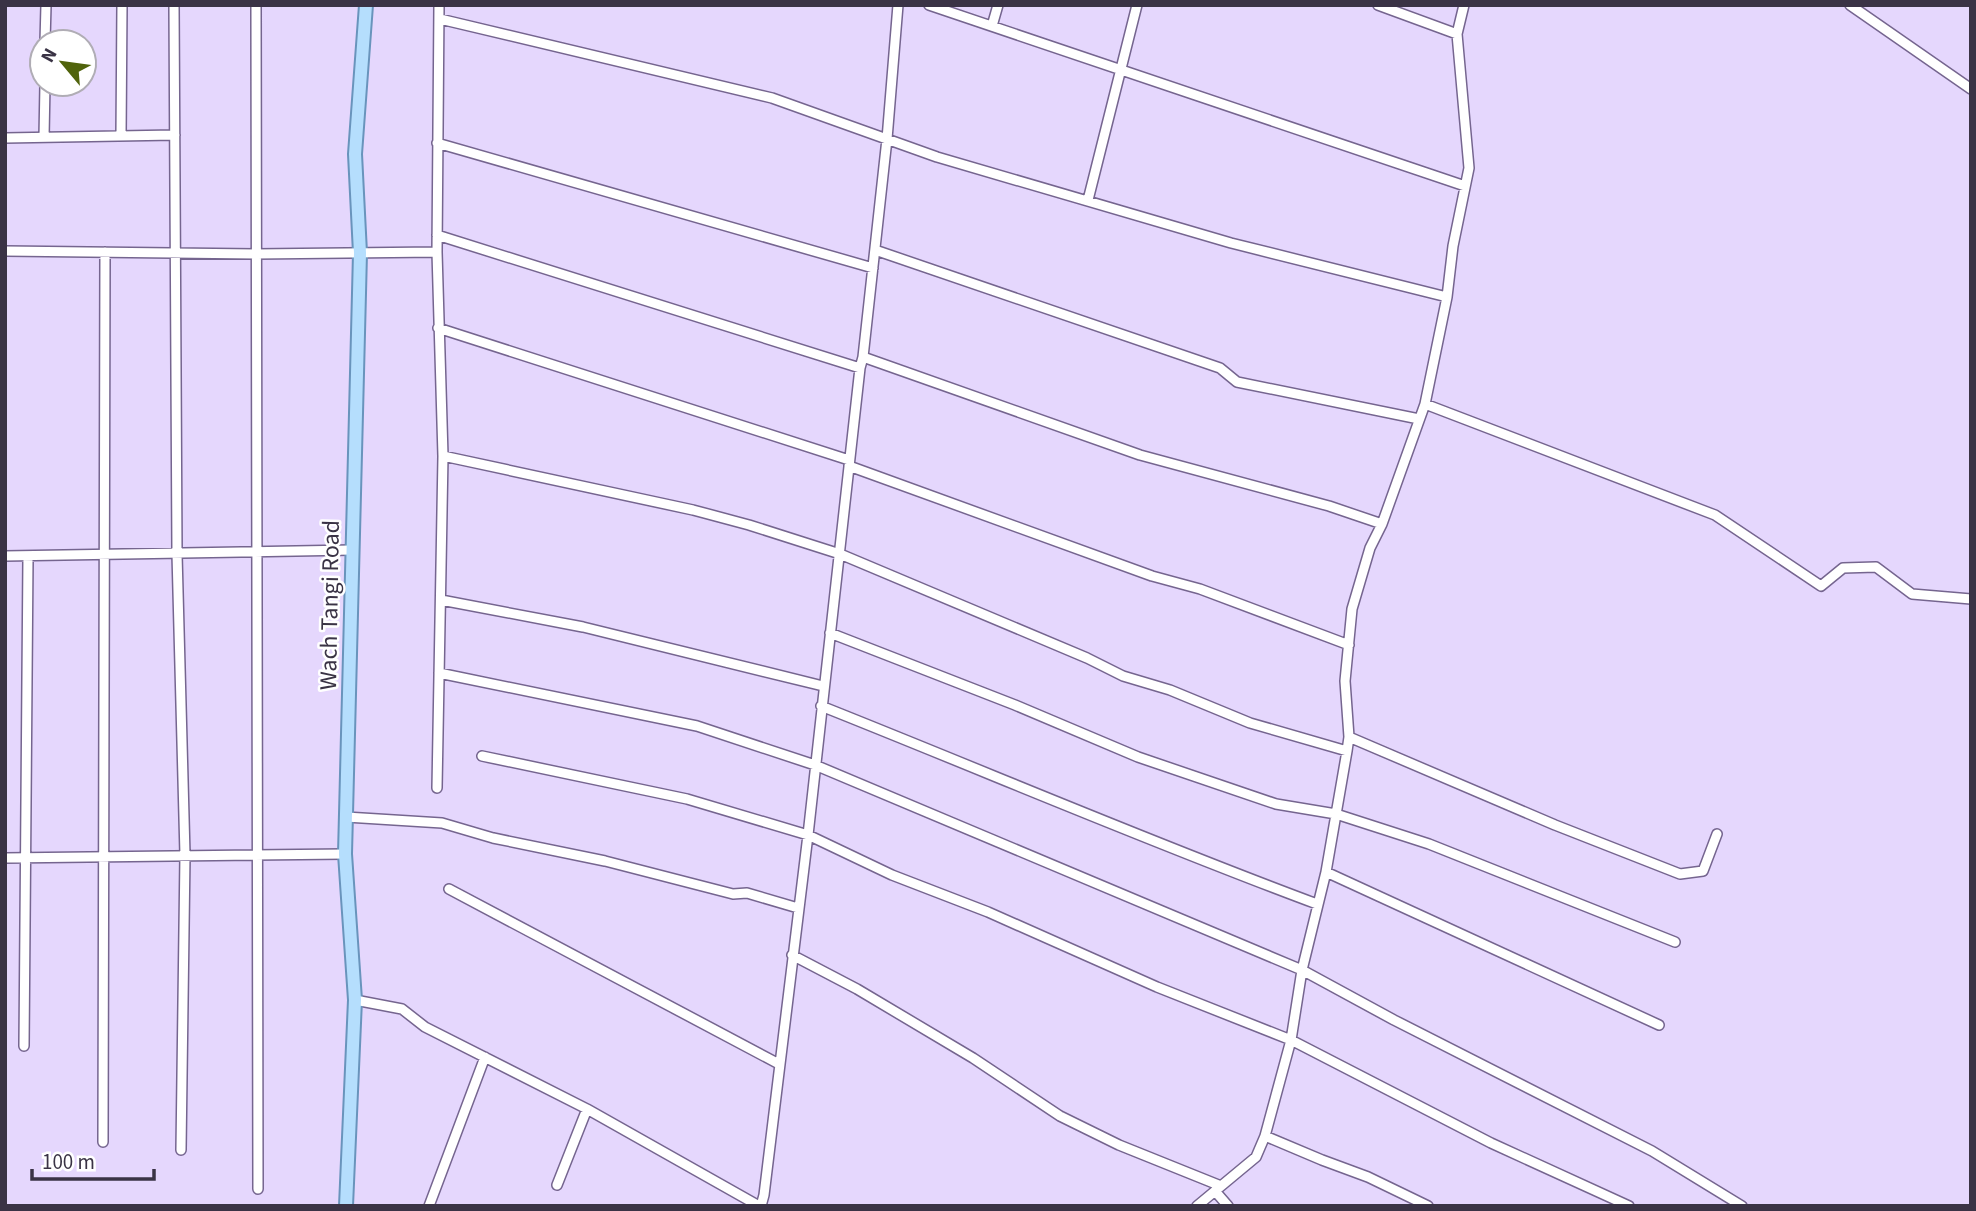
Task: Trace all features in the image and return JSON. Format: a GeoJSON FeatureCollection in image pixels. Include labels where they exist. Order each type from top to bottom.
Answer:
{"type":"FeatureCollection","features":[{"type":"Feature","properties":{"kind":"main road","name":"Wach Tangi Road"},"geometry":{"type":"LineString","coordinates":[[346,1206],[355,1000],[345,854],[360,253],[355,154],[366,5]]}},
{"type":"Feature","properties":{"kind":"street"},"geometry":{"type":"LineString","coordinates":[[46,5],[46,28]]}},
{"type":"Feature","properties":{"kind":"street"},"geometry":{"type":"LineString","coordinates":[[121,5],[121,136]]}},
{"type":"Feature","properties":{"kind":"street"},"geometry":{"type":"LineString","coordinates":[[174,5],[177,554],[185,855],[181,1150]]}},
{"type":"Feature","properties":{"kind":"street"},"geometry":{"type":"LineString","coordinates":[[256,5],[258,1189]]}},
{"type":"Feature","properties":{"kind":"street"},"geometry":{"type":"LineString","coordinates":[[437,788],[443,456],[437,252],[439,5]]}},
{"type":"Feature","properties":{"kind":"street"},"geometry":{"type":"LineString","coordinates":[[355,1000],[402,1009],[425,1027],[587,1109],[760,1206],[764,1195],[808,835],[875,250],[898,5]]}},
{"type":"Feature","properties":{"kind":"street"},"geometry":{"type":"LineString","coordinates":[[929,5],[1465,186]]}},
{"type":"Feature","properties":{"kind":"street"},"geometry":{"type":"LineString","coordinates":[[992,26],[998,5]]}},
{"type":"Feature","properties":{"kind":"street"},"geometry":{"type":"LineString","coordinates":[[1088,200],[1138,5]]}},
{"type":"Feature","properties":{"kind":"street"},"geometry":{"type":"LineString","coordinates":[[1378,5],[1457,34]]}},
{"type":"Feature","properties":{"kind":"street"},"geometry":{"type":"LineString","coordinates":[[1197,1206],[1256,1157],[1265,1136],[1291,1040],[1302,970],[1326,872],[1349,737],[1345,681],[1352,609],[1370,548],[1382,524],[1425,404],[1469,168],[1457,34],[1464,5]]}},
{"type":"Feature","properties":{"kind":"street"},"geometry":{"type":"LineString","coordinates":[[1850,5],[1971,89]]}},
{"type":"Feature","properties":{"kind":"street"},"geometry":{"type":"LineString","coordinates":[[440,19],[772,98],[937,157],[1231,243],[1447,297]]}},
{"type":"Feature","properties":{"kind":"street"},"geometry":{"type":"LineString","coordinates":[[44,137],[45,98]]}},
{"type":"Feature","properties":{"kind":"street"},"geometry":{"type":"LineString","coordinates":[[5,138],[175,135]]}},
{"type":"Feature","properties":{"kind":"street"},"geometry":{"type":"LineString","coordinates":[[437,143],[873,268]]}},
{"type":"Feature","properties":{"kind":"street"},"geometry":{"type":"LineString","coordinates":[[437,235],[860,368]]}},
{"type":"Feature","properties":{"kind":"street"},"geometry":{"type":"LineString","coordinates":[[875,250],[1220,368],[1237,382],[1419,419]]}},
{"type":"Feature","properties":{"kind":"street"},"geometry":{"type":"LineString","coordinates":[[5,251],[256,254],[437,252]]}},
{"type":"Feature","properties":{"kind":"street"},"geometry":{"type":"LineString","coordinates":[[103,1142],[105,252]]}},
{"type":"Feature","properties":{"kind":"street"},"geometry":{"type":"LineString","coordinates":[[438,328],[849,463],[1139,572],[1200,589],[1349,645]]}},
{"type":"Feature","properties":{"kind":"street"},"geometry":{"type":"LineString","coordinates":[[863,356],[1140,455],[1329,506],[1382,524]]}},
{"type":"Feature","properties":{"kind":"street"},"geometry":{"type":"LineString","coordinates":[[1425,404],[1715,515],[1821,586],[1843,568],[1876,567],[1912,594],[1971,599]]}},
{"type":"Feature","properties":{"kind":"street"},"geometry":{"type":"LineString","coordinates":[[443,456],[693,510],[840,554],[1087,658],[1123,676],[1170,690],[1250,723],[1347,751]]}},
{"type":"Feature","properties":{"kind":"street"},"geometry":{"type":"LineString","coordinates":[[5,556],[352,550]]}},
{"type":"Feature","properties":{"kind":"street"},"geometry":{"type":"LineString","coordinates":[[24,1046],[29,557]]}},
{"type":"Feature","properties":{"kind":"street"},"geometry":{"type":"LineString","coordinates":[[441,600],[583,627],[823,686]]}},
{"type":"Feature","properties":{"kind":"street"},"geometry":{"type":"LineString","coordinates":[[830,633],[1138,757],[1276,804],[1336,814],[1429,844],[1675,942]]}},
{"type":"Feature","properties":{"kind":"street"},"geometry":{"type":"LineString","coordinates":[[439,673],[697,726],[815,765],[1302,970],[1419,1033],[1652,1151],[1736,1205]]}},
{"type":"Feature","properties":{"kind":"street"},"geometry":{"type":"LineString","coordinates":[[821,706],[1037,792],[1101,821],[1317,904]]}},
{"type":"Feature","properties":{"kind":"street"},"geometry":{"type":"LineString","coordinates":[[1349,737],[1555,825],[1680,874],[1703,871],[1717,834]]}},
{"type":"Feature","properties":{"kind":"street"},"geometry":{"type":"LineString","coordinates":[[482,756],[687,799],[808,835],[892,875],[988,912],[1157,987],[1291,1040],[1491,1143],[1629,1206]]}},
{"type":"Feature","properties":{"kind":"street"},"geometry":{"type":"LineString","coordinates":[[346,817],[442,823],[493,838],[606,861],[733,894],[747,893],[798,908]]}},
{"type":"Feature","properties":{"kind":"street"},"geometry":{"type":"LineString","coordinates":[[5,858],[345,854]]}},
{"type":"Feature","properties":{"kind":"street"},"geometry":{"type":"LineString","coordinates":[[1326,872],[1659,1025]]}},
{"type":"Feature","properties":{"kind":"street"},"geometry":{"type":"LineString","coordinates":[[449,889],[779,1064]]}},
{"type":"Feature","properties":{"kind":"street"},"geometry":{"type":"LineString","coordinates":[[792,955],[857,989],[973,1058],[1060,1116],[1218,1188],[1228,1206]]}},
{"type":"Feature","properties":{"kind":"street"},"geometry":{"type":"LineString","coordinates":[[429,1206],[485,1057]]}},
{"type":"Feature","properties":{"kind":"street"},"geometry":{"type":"LineString","coordinates":[[557,1185],[587,1109]]}},
{"type":"Feature","properties":{"kind":"street"},"geometry":{"type":"LineString","coordinates":[[1265,1136],[1428,1206]]}}]}
